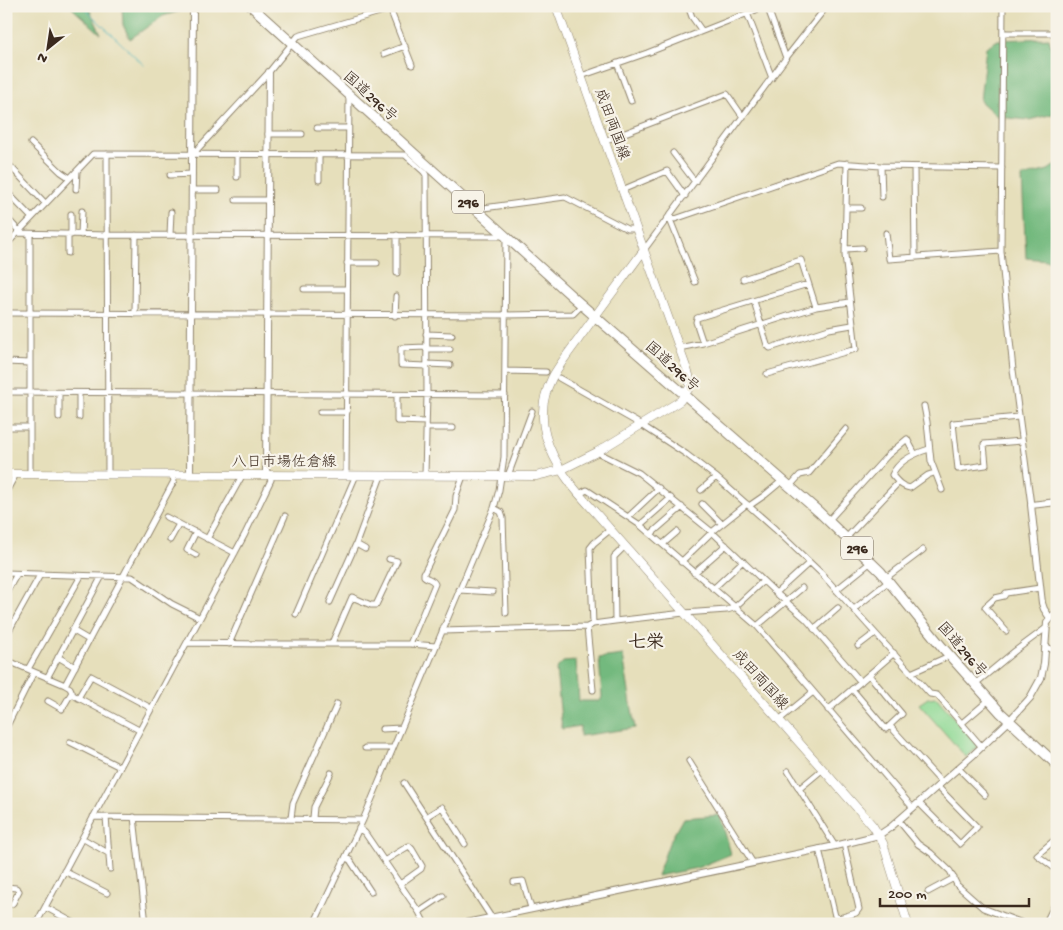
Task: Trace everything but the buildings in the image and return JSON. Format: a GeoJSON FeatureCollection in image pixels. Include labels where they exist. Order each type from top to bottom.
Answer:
{"type":"FeatureCollection","features":[{"type":"Feature","properties":{"kind":"highway","name":"国道296号"},"geometry":{"type":"LineString","coordinates":[[251,6],[349,94],[416,159],[476,209],[594,316],[828,520],[888,580],[949,656],[989,700],[1057,765]]}},
{"type":"Feature","properties":{"kind":"main road","name":"成田両国線"},"geometry":{"type":"LineString","coordinates":[[556,6],[691,383],[685,396]]}},
{"type":"Feature","properties":{"kind":"main road","name":"成田両国線"},"geometry":{"type":"LineString","coordinates":[[644,250],[594,316],[551,379],[543,412],[544,428],[550,445],[561,470],[579,494],[879,834],[908,924]]}},
{"type":"Feature","properties":{"kind":"main road"},"geometry":{"type":"LineString","coordinates":[[561,470],[597,452],[685,396]]}},
{"type":"Feature","properties":{"kind":"main road","name":"八日市場佐倉線"},"geometry":{"type":"LineString","coordinates":[[6,474],[536,476],[561,470]]}},
{"type":"Feature","properties":{"kind":"street"},"geometry":{"type":"LineString","coordinates":[[190,474],[192,6]]}},
{"type":"Feature","properties":{"kind":"street"},"geometry":{"type":"LineString","coordinates":[[688,6],[692,17],[702,31]]}},
{"type":"Feature","properties":{"kind":"street"},"geometry":{"type":"LineString","coordinates":[[581,76],[766,6],[786,58]]}},
{"type":"Feature","properties":{"kind":"street"},"geometry":{"type":"LineString","coordinates":[[644,250],[786,58],[827,6]]}},
{"type":"Feature","properties":{"kind":"street"},"geometry":{"type":"LineString","coordinates":[[1003,6],[1000,251],[1018,416],[1031,505],[1040,588],[1044,609],[1050,618]]}},
{"type":"Feature","properties":{"kind":"street"},"geometry":{"type":"LineString","coordinates":[[192,155],[269,72],[298,36],[390,9],[412,65]]}},
{"type":"Feature","properties":{"kind":"street"},"geometry":{"type":"LineString","coordinates":[[747,13],[772,78]]}},
{"type":"Feature","properties":{"kind":"street"},"geometry":{"type":"LineString","coordinates":[[1003,33],[1057,33]]}},
{"type":"Feature","properties":{"kind":"street"},"geometry":{"type":"LineString","coordinates":[[384,54],[405,46]]}},
{"type":"Feature","properties":{"kind":"street"},"geometry":{"type":"LineString","coordinates":[[616,63],[631,101]]}},
{"type":"Feature","properties":{"kind":"street"},"geometry":{"type":"LineString","coordinates":[[38,923],[139,730],[235,553],[271,480],[266,471],[269,72]]}},
{"type":"Feature","properties":{"kind":"street"},"geometry":{"type":"LineString","coordinates":[[346,475],[349,94]]}},
{"type":"Feature","properties":{"kind":"street"},"geometry":{"type":"LineString","coordinates":[[604,141],[727,94],[742,117]]}},
{"type":"Feature","properties":{"kind":"street"},"geometry":{"type":"LineString","coordinates":[[317,128],[348,128]]}},
{"type":"Feature","properties":{"kind":"street"},"geometry":{"type":"LineString","coordinates":[[268,134],[302,134]]}},
{"type":"Feature","properties":{"kind":"street"},"geometry":{"type":"LineString","coordinates":[[31,143],[61,172],[70,178]]}},
{"type":"Feature","properties":{"kind":"street"},"geometry":{"type":"LineString","coordinates":[[673,153],[695,182]]}},
{"type":"Feature","properties":{"kind":"street"},"geometry":{"type":"LineString","coordinates":[[6,246],[31,217],[93,154],[405,155],[416,159],[426,175],[427,394],[425,476]]}},
{"type":"Feature","properties":{"kind":"street"},"geometry":{"type":"LineString","coordinates":[[108,154],[108,474]]}},
{"type":"Feature","properties":{"kind":"street"},"geometry":{"type":"LineString","coordinates":[[237,155],[237,177]]}},
{"type":"Feature","properties":{"kind":"street"},"geometry":{"type":"LineString","coordinates":[[319,156],[319,180]]}},
{"type":"Feature","properties":{"kind":"street"},"geometry":{"type":"LineString","coordinates":[[669,217],[675,219],[830,165],[847,163],[881,166],[1002,168]]}},
{"type":"Feature","properties":{"kind":"street"},"geometry":{"type":"LineString","coordinates":[[767,374],[856,349],[845,249],[847,163]]}},
{"type":"Feature","properties":{"kind":"street"},"geometry":{"type":"LineString","coordinates":[[6,170],[10,166],[45,203]]}},
{"type":"Feature","properties":{"kind":"street"},"geometry":{"type":"LineString","coordinates":[[881,166],[882,198]]}},
{"type":"Feature","properties":{"kind":"street"},"geometry":{"type":"LineString","coordinates":[[914,166],[916,257]]}},
{"type":"Feature","properties":{"kind":"street"},"geometry":{"type":"LineString","coordinates":[[76,188],[77,171]]}},
{"type":"Feature","properties":{"kind":"street"},"geometry":{"type":"LineString","coordinates":[[622,190],[667,171],[685,196]]}},
{"type":"Feature","properties":{"kind":"street"},"geometry":{"type":"LineString","coordinates":[[170,175],[192,174]]}},
{"type":"Feature","properties":{"kind":"street"},"geometry":{"type":"LineString","coordinates":[[192,190],[218,190]]}},
{"type":"Feature","properties":{"kind":"street"},"geometry":{"type":"LineString","coordinates":[[6,191],[31,217]]}},
{"type":"Feature","properties":{"kind":"street"},"geometry":{"type":"LineString","coordinates":[[476,209],[565,197],[626,229],[636,229]]}},
{"type":"Feature","properties":{"kind":"street"},"geometry":{"type":"LineString","coordinates":[[236,200],[268,200]]}},
{"type":"Feature","properties":{"kind":"street"},"geometry":{"type":"LineString","coordinates":[[846,208],[861,208]]}},
{"type":"Feature","properties":{"kind":"street"},"geometry":{"type":"LineString","coordinates":[[81,235],[82,211]]}},
{"type":"Feature","properties":{"kind":"street"},"geometry":{"type":"LineString","coordinates":[[170,235],[171,212]]}},
{"type":"Feature","properties":{"kind":"street"},"geometry":{"type":"LineString","coordinates":[[68,253],[71,214]]}},
{"type":"Feature","properties":{"kind":"street"},"geometry":{"type":"LineString","coordinates":[[6,217],[18,232],[30,234],[506,236],[504,457],[494,508],[363,820],[314,924]]}},
{"type":"Feature","properties":{"kind":"street"},"geometry":{"type":"LineString","coordinates":[[669,217],[695,282]]}},
{"type":"Feature","properties":{"kind":"street"},"geometry":{"type":"LineString","coordinates":[[886,233],[889,259],[1000,251]]}},
{"type":"Feature","properties":{"kind":"street"},"geometry":{"type":"LineString","coordinates":[[30,234],[30,474]]}},
{"type":"Feature","properties":{"kind":"street"},"geometry":{"type":"LineString","coordinates":[[135,314],[136,235]]}},
{"type":"Feature","properties":{"kind":"street"},"geometry":{"type":"LineString","coordinates":[[397,235],[397,273]]}},
{"type":"Feature","properties":{"kind":"street"},"geometry":{"type":"LineString","coordinates":[[845,249],[862,248]]}},
{"type":"Feature","properties":{"kind":"street"},"geometry":{"type":"LineString","coordinates":[[743,279],[801,260],[816,307]]}},
{"type":"Feature","properties":{"kind":"street"},"geometry":{"type":"LineString","coordinates":[[348,263],[376,263]]}},
{"type":"Feature","properties":{"kind":"street"},"geometry":{"type":"LineString","coordinates":[[703,343],[696,322],[697,318],[808,284]]}},
{"type":"Feature","properties":{"kind":"street"},"geometry":{"type":"LineString","coordinates":[[304,289],[347,289]]}},
{"type":"Feature","properties":{"kind":"street"},"geometry":{"type":"LineString","coordinates":[[396,296],[396,316]]}},
{"type":"Feature","properties":{"kind":"street"},"geometry":{"type":"LineString","coordinates":[[754,301],[767,345],[770,348],[829,329],[852,326]]}},
{"type":"Feature","properties":{"kind":"street"},"geometry":{"type":"LineString","coordinates":[[679,348],[761,326],[816,307],[850,302]]}},
{"type":"Feature","properties":{"kind":"street"},"geometry":{"type":"LineString","coordinates":[[6,313],[505,316],[573,314],[582,305]]}},
{"type":"Feature","properties":{"kind":"street"},"geometry":{"type":"LineString","coordinates":[[426,334],[452,335]]}},
{"type":"Feature","properties":{"kind":"street"},"geometry":{"type":"LineString","coordinates":[[450,349],[400,348],[401,365],[450,365]]}},
{"type":"Feature","properties":{"kind":"street"},"geometry":{"type":"LineString","coordinates":[[6,362],[30,363]]}},
{"type":"Feature","properties":{"kind":"street"},"geometry":{"type":"LineString","coordinates":[[505,371],[546,372]]}},
{"type":"Feature","properties":{"kind":"street"},"geometry":{"type":"LineString","coordinates":[[559,378],[640,424],[686,454],[716,477],[748,505],[854,608],[911,674],[930,694],[937,695],[982,746]]}},
{"type":"Feature","properties":{"kind":"street"},"geometry":{"type":"LineString","coordinates":[[6,392],[505,395]]}},
{"type":"Feature","properties":{"kind":"street"},"geometry":{"type":"LineString","coordinates":[[59,393],[59,417]]}},
{"type":"Feature","properties":{"kind":"street"},"geometry":{"type":"LineString","coordinates":[[79,393],[79,417]]}},
{"type":"Feature","properties":{"kind":"street"},"geometry":{"type":"LineString","coordinates":[[397,394],[397,421],[426,422]]}},
{"type":"Feature","properties":{"kind":"street"},"geometry":{"type":"LineString","coordinates":[[924,406],[928,422],[929,449],[934,473],[942,490]]}},
{"type":"Feature","properties":{"kind":"street"},"geometry":{"type":"LineString","coordinates":[[509,472],[532,411]]}},
{"type":"Feature","properties":{"kind":"street"},"geometry":{"type":"LineString","coordinates":[[320,412],[347,412]]}},
{"type":"Feature","properties":{"kind":"street"},"geometry":{"type":"LineString","coordinates":[[1018,416],[953,423],[958,469],[986,465],[984,444],[1022,441]]}},
{"type":"Feature","properties":{"kind":"street"},"geometry":{"type":"LineString","coordinates":[[6,427],[30,427]]}},
{"type":"Feature","properties":{"kind":"street"},"geometry":{"type":"LineString","coordinates":[[426,428],[453,428]]}},
{"type":"Feature","properties":{"kind":"street"},"geometry":{"type":"LineString","coordinates":[[681,562],[712,532],[748,505],[800,475],[809,473],[846,429]]}},
{"type":"Feature","properties":{"kind":"street"},"geometry":{"type":"LineString","coordinates":[[828,520],[894,449],[907,439],[915,454]]}},
{"type":"Feature","properties":{"kind":"street"},"geometry":{"type":"LineString","coordinates":[[929,449],[915,454],[895,469],[892,475],[898,483],[905,488],[910,488],[934,473]]}},
{"type":"Feature","properties":{"kind":"street"},"geometry":{"type":"LineString","coordinates":[[597,452],[640,473],[712,532],[814,628],[861,682]]}},
{"type":"Feature","properties":{"kind":"street"},"geometry":{"type":"LineString","coordinates":[[6,492],[16,474]]}},
{"type":"Feature","properties":{"kind":"street"},"geometry":{"type":"LineString","coordinates":[[65,685],[174,481],[172,474]]}},
{"type":"Feature","properties":{"kind":"street"},"geometry":{"type":"LineString","coordinates":[[207,539],[243,474]]}},
{"type":"Feature","properties":{"kind":"street"},"geometry":{"type":"LineString","coordinates":[[296,614],[356,475]]}},
{"type":"Feature","properties":{"kind":"street"},"geometry":{"type":"LineString","coordinates":[[330,602],[356,544],[381,476]]}},
{"type":"Feature","properties":{"kind":"street"},"geometry":{"type":"LineString","coordinates":[[410,644],[435,584],[434,581],[426,578],[424,573],[455,510],[456,496],[462,476]]}},
{"type":"Feature","properties":{"kind":"street"},"geometry":{"type":"LineString","coordinates":[[702,490],[716,477]]}},
{"type":"Feature","properties":{"kind":"street"},"geometry":{"type":"LineString","coordinates":[[846,538],[898,483]]}},
{"type":"Feature","properties":{"kind":"street"},"geometry":{"type":"LineString","coordinates":[[628,517],[659,488]]}},
{"type":"Feature","properties":{"kind":"street"},"geometry":{"type":"LineString","coordinates":[[579,494],[587,490],[640,525],[757,626],[913,808]]}},
{"type":"Feature","properties":{"kind":"street"},"geometry":{"type":"LineString","coordinates":[[640,525],[671,498]]}},
{"type":"Feature","properties":{"kind":"street"},"geometry":{"type":"LineString","coordinates":[[1031,505],[1057,502]]}},
{"type":"Feature","properties":{"kind":"street"},"geometry":{"type":"LineString","coordinates":[[702,504],[722,524]]}},
{"type":"Feature","properties":{"kind":"street"},"geometry":{"type":"LineString","coordinates":[[651,534],[682,507]]}},
{"type":"Feature","properties":{"kind":"street"},"geometry":{"type":"LineString","coordinates":[[494,508],[501,512],[503,518],[506,613]]}},
{"type":"Feature","properties":{"kind":"street"},"geometry":{"type":"LineString","coordinates":[[229,644],[286,516]]}},
{"type":"Feature","properties":{"kind":"street"},"geometry":{"type":"LineString","coordinates":[[166,517],[235,553]]}},
{"type":"Feature","properties":{"kind":"street"},"geometry":{"type":"LineString","coordinates":[[170,540],[179,524]]}},
{"type":"Feature","properties":{"kind":"street"},"geometry":{"type":"LineString","coordinates":[[593,624],[590,548],[611,529]]}},
{"type":"Feature","properties":{"kind":"street"},"geometry":{"type":"LineString","coordinates":[[196,532],[187,550],[196,555]]}},
{"type":"Feature","properties":{"kind":"street"},"geometry":{"type":"LineString","coordinates":[[663,544],[677,532]]}},
{"type":"Feature","properties":{"kind":"street"},"geometry":{"type":"LineString","coordinates":[[356,544],[365,548]]}},
{"type":"Feature","properties":{"kind":"street"},"geometry":{"type":"LineString","coordinates":[[694,572],[726,545]]}},
{"type":"Feature","properties":{"kind":"street"},"geometry":{"type":"LineString","coordinates":[[615,621],[614,557],[625,546]]}},
{"type":"Feature","properties":{"kind":"street"},"geometry":{"type":"LineString","coordinates":[[854,608],[923,550]]}},
{"type":"Feature","properties":{"kind":"street"},"geometry":{"type":"LineString","coordinates":[[332,643],[352,597],[371,605],[376,605],[397,561],[389,559]]}},
{"type":"Feature","properties":{"kind":"street"},"geometry":{"type":"LineString","coordinates":[[713,589],[743,561]]}},
{"type":"Feature","properties":{"kind":"street"},"geometry":{"type":"LineString","coordinates":[[836,590],[871,562]]}},
{"type":"Feature","properties":{"kind":"street"},"geometry":{"type":"LineString","coordinates":[[776,593],[809,563]]}},
{"type":"Feature","properties":{"kind":"street"},"geometry":{"type":"LineString","coordinates":[[6,574],[132,577],[172,604],[200,618]]}},
{"type":"Feature","properties":{"kind":"street"},"geometry":{"type":"LineString","coordinates":[[6,593],[17,574]]}},
{"type":"Feature","properties":{"kind":"street"},"geometry":{"type":"LineString","coordinates":[[6,636],[40,575]]}},
{"type":"Feature","properties":{"kind":"street"},"geometry":{"type":"LineString","coordinates":[[6,728],[31,670],[81,576]]}},
{"type":"Feature","properties":{"kind":"street"},"geometry":{"type":"LineString","coordinates":[[47,678],[102,576]]}},
{"type":"Feature","properties":{"kind":"street"},"geometry":{"type":"LineString","coordinates":[[442,631],[587,627],[593,624],[684,612],[727,610],[734,608],[763,581]]}},
{"type":"Feature","properties":{"kind":"street"},"geometry":{"type":"LineString","coordinates":[[757,626],[802,588]]}},
{"type":"Feature","properties":{"kind":"street"},"geometry":{"type":"LineString","coordinates":[[1006,631],[985,607],[995,598],[1004,596],[1006,593],[1040,588]]}},
{"type":"Feature","properties":{"kind":"street"},"geometry":{"type":"LineString","coordinates":[[459,590],[493,592]]}},
{"type":"Feature","properties":{"kind":"street"},"geometry":{"type":"LineString","coordinates":[[814,628],[838,608]]}},
{"type":"Feature","properties":{"kind":"street"},"geometry":{"type":"LineString","coordinates":[[461,924],[835,846],[879,834],[899,821],[940,785],[1009,721],[1036,690],[1041,678],[1046,628],[1050,618],[1057,611]]}},
{"type":"Feature","properties":{"kind":"street"},"geometry":{"type":"LineString","coordinates":[[6,621],[12,624]]}},
{"type":"Feature","properties":{"kind":"street"},"geometry":{"type":"LineString","coordinates":[[587,627],[593,690]]}},
{"type":"Feature","properties":{"kind":"street"},"geometry":{"type":"LineString","coordinates":[[975,684],[1046,628]]}},
{"type":"Feature","properties":{"kind":"street"},"geometry":{"type":"LineString","coordinates":[[72,630],[88,640]]}},
{"type":"Feature","properties":{"kind":"street"},"geometry":{"type":"LineString","coordinates":[[858,646],[875,633]]}},
{"type":"Feature","properties":{"kind":"street"},"geometry":{"type":"LineString","coordinates":[[187,643],[332,643],[436,646]]}},
{"type":"Feature","properties":{"kind":"street"},"geometry":{"type":"LineString","coordinates":[[1045,646],[1057,652]]}},
{"type":"Feature","properties":{"kind":"street"},"geometry":{"type":"LineString","coordinates":[[828,710],[894,653]]}},
{"type":"Feature","properties":{"kind":"street"},"geometry":{"type":"LineString","coordinates":[[911,674],[949,656]]}},
{"type":"Feature","properties":{"kind":"street"},"geometry":{"type":"LineString","coordinates":[[58,657],[74,667]]}},
{"type":"Feature","properties":{"kind":"street"},"geometry":{"type":"LineString","coordinates":[[6,660],[65,685],[78,698],[139,730]]}},
{"type":"Feature","properties":{"kind":"street"},"geometry":{"type":"LineString","coordinates":[[852,689],[886,729],[890,726],[902,714],[869,675]]}},
{"type":"Feature","properties":{"kind":"street"},"geometry":{"type":"LineString","coordinates":[[78,698],[91,676],[151,708]]}},
{"type":"Feature","properties":{"kind":"street"},"geometry":{"type":"LineString","coordinates":[[48,701],[62,709],[72,692]]}},
{"type":"Feature","properties":{"kind":"street"},"geometry":{"type":"LineString","coordinates":[[779,720],[813,692]]}},
{"type":"Feature","properties":{"kind":"street"},"geometry":{"type":"LineString","coordinates":[[962,723],[989,700]]}},
{"type":"Feature","properties":{"kind":"street"},"geometry":{"type":"LineString","coordinates":[[291,818],[293,803],[337,704]]}},
{"type":"Feature","properties":{"kind":"street"},"geometry":{"type":"LineString","coordinates":[[890,726],[978,827],[960,844],[919,803]]}},
{"type":"Feature","properties":{"kind":"street"},"geometry":{"type":"LineString","coordinates":[[382,729],[402,728]]}},
{"type":"Feature","properties":{"kind":"street"},"geometry":{"type":"LineString","coordinates":[[70,742],[120,767]]}},
{"type":"Feature","properties":{"kind":"street"},"geometry":{"type":"LineString","coordinates":[[366,748],[393,748]]}},
{"type":"Feature","properties":{"kind":"street"},"geometry":{"type":"LineString","coordinates":[[689,761],[752,863]]}},
{"type":"Feature","properties":{"kind":"street"},"geometry":{"type":"LineString","coordinates":[[958,768],[985,795]]}},
{"type":"Feature","properties":{"kind":"street"},"geometry":{"type":"LineString","coordinates":[[799,789],[823,769]]}},
{"type":"Feature","properties":{"kind":"street"},"geometry":{"type":"LineString","coordinates":[[788,771],[835,846]]}},
{"type":"Feature","properties":{"kind":"street"},"geometry":{"type":"LineString","coordinates":[[313,818],[314,807],[331,773]]}},
{"type":"Feature","properties":{"kind":"street"},"geometry":{"type":"LineString","coordinates":[[404,783],[491,917]]}},
{"type":"Feature","properties":{"kind":"street"},"geometry":{"type":"LineString","coordinates":[[426,817],[442,807],[466,844]]}},
{"type":"Feature","properties":{"kind":"street"},"geometry":{"type":"LineString","coordinates":[[93,817],[363,820]]}},
{"type":"Feature","properties":{"kind":"street"},"geometry":{"type":"LineString","coordinates":[[106,817],[110,870]]}},
{"type":"Feature","properties":{"kind":"street"},"geometry":{"type":"LineString","coordinates":[[134,817],[146,924]]}},
{"type":"Feature","properties":{"kind":"street"},"geometry":{"type":"LineString","coordinates":[[899,821],[918,844],[950,870],[957,885],[983,908],[1025,924]]}},
{"type":"Feature","properties":{"kind":"street"},"geometry":{"type":"LineString","coordinates":[[359,828],[365,833],[419,912],[425,924]]}},
{"type":"Feature","properties":{"kind":"street"},"geometry":{"type":"LineString","coordinates":[[82,838],[108,853]]}},
{"type":"Feature","properties":{"kind":"street"},"geometry":{"type":"LineString","coordinates":[[1057,838],[1037,855],[1057,870]]}},
{"type":"Feature","properties":{"kind":"street"},"geometry":{"type":"LineString","coordinates":[[819,849],[835,916],[839,918],[856,913],[859,909],[844,844]]}},
{"type":"Feature","properties":{"kind":"street"},"geometry":{"type":"LineString","coordinates":[[384,861],[410,846],[422,866],[421,869],[400,884]]}},
{"type":"Feature","properties":{"kind":"street"},"geometry":{"type":"LineString","coordinates":[[346,858],[350,860],[371,892]]}},
{"type":"Feature","properties":{"kind":"street"},"geometry":{"type":"LineString","coordinates":[[64,871],[107,893]]}},
{"type":"Feature","properties":{"kind":"street"},"geometry":{"type":"LineString","coordinates":[[928,892],[954,878]]}},
{"type":"Feature","properties":{"kind":"street"},"geometry":{"type":"LineString","coordinates":[[514,882],[523,881],[531,908]]}},
{"type":"Feature","properties":{"kind":"street"},"geometry":{"type":"LineString","coordinates":[[6,887],[16,888],[20,891],[13,903],[6,907]]}},
{"type":"Feature","properties":{"kind":"street"},"geometry":{"type":"LineString","coordinates":[[419,912],[443,896]]}},
{"type":"Feature","properties":{"kind":"street"},"geometry":{"type":"LineString","coordinates":[[1045,924],[1057,900]]}},
{"type":"Feature","properties":{"kind":"street"},"geometry":{"type":"LineString","coordinates":[[45,907],[76,924]]}},
{"type":"Feature","properties":{"kind":"green space"},"geometry":{"type":"Polygon","coordinates":[[[71,6],[88,6],[101,34],[73,9],[71,6]]]}},
{"type":"Feature","properties":{"kind":"green space"},"geometry":{"type":"Polygon","coordinates":[[[122,6],[183,6],[183,10],[163,16],[130,39],[123,25],[122,6]]]}},
{"type":"Feature","properties":{"kind":"green space"},"geometry":{"type":"Polygon","coordinates":[[[1049,38],[1056,69],[1053,114],[1029,120],[998,117],[980,101],[986,47],[998,40],[1049,38]]]}},
{"type":"Feature","properties":{"kind":"green space"},"geometry":{"type":"Polygon","coordinates":[[[1057,164],[1057,261],[1026,258],[1022,177],[1048,170],[1057,164]]]}},
{"type":"Feature","properties":{"kind":"green space"},"geometry":{"type":"Polygon","coordinates":[[[623,655],[635,728],[580,736],[580,726],[562,729],[556,669],[563,662],[576,661],[579,701],[600,701],[602,697],[599,658],[623,655]]]}},
{"type":"Feature","properties":{"kind":"green space"},"geometry":{"type":"Polygon","coordinates":[[[936,697],[976,743],[977,747],[966,757],[919,704],[928,698],[936,697]]]}},
{"type":"Feature","properties":{"kind":"green space"},"geometry":{"type":"Polygon","coordinates":[[[720,815],[731,854],[697,868],[657,876],[669,843],[683,818],[720,815]]]}},
{"type":"Feature","properties":{"kind":"waterway"},"geometry":{"type":"LineString","coordinates":[[82,6],[144,65]]}},
{"type":"Feature","properties":{"kind":"district","name":"七栄"},"geometry":{"type":"Point","coordinates":[646,641]}}]}
